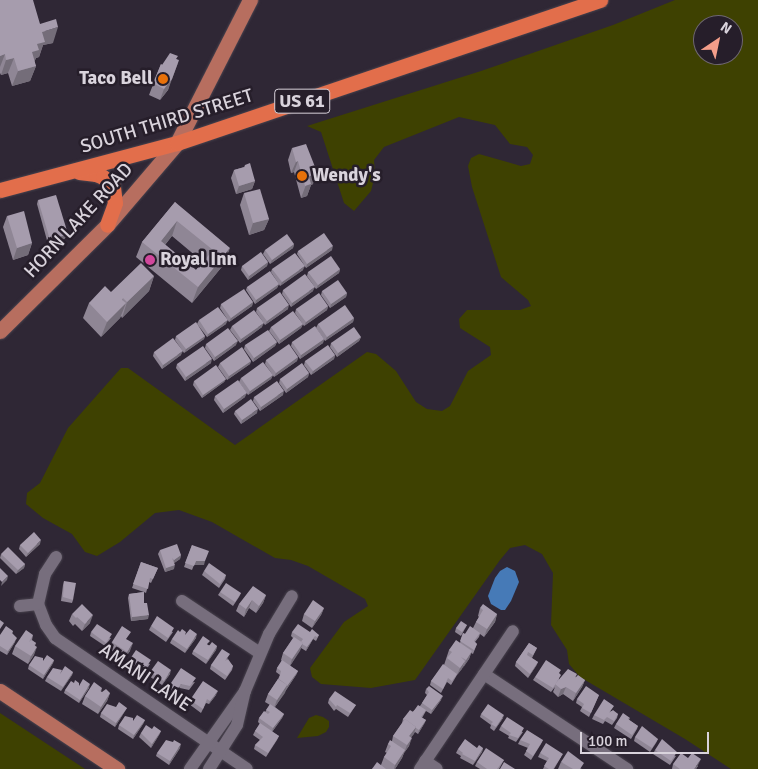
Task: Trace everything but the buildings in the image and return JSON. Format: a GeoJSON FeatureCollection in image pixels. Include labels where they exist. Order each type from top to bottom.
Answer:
{"type":"FeatureCollection","features":[{"type":"Feature","properties":{"kind":"highway","name":"SOUTH THIRD STREET"},"geometry":{"type":"LineString","coordinates":[[0,190],[177,143],[600,0]]}},
{"type":"Feature","properties":{"kind":"highway"},"geometry":{"type":"LineString","coordinates":[[70,171],[96,174],[103,177],[113,187],[115,204],[107,225]]}},
{"type":"Feature","properties":{"kind":"main road","name":"HORN LAKE ROAD"},"geometry":{"type":"LineString","coordinates":[[0,331],[107,225],[177,143],[250,0]]}},
{"type":"Feature","properties":{"kind":"main road"},"geometry":{"type":"LineString","coordinates":[[0,691],[117,769]]}},
{"type":"Feature","properties":{"kind":"street"},"geometry":{"type":"LineString","coordinates":[[20,606],[38,604],[45,574],[56,557]]}},
{"type":"Feature","properties":{"kind":"street"},"geometry":{"type":"LineString","coordinates":[[209,769],[237,725],[245,690],[260,652],[274,622],[292,596]]}},
{"type":"Feature","properties":{"kind":"street"},"geometry":{"type":"LineString","coordinates":[[182,601],[260,652]]}},
{"type":"Feature","properties":{"kind":"street","name":"AMANI LANE"},"geometry":{"type":"LineString","coordinates":[[38,604],[46,625],[61,644],[248,769]]}},
{"type":"Feature","properties":{"kind":"street"},"geometry":{"type":"LineString","coordinates":[[436,769],[422,765],[513,631]]}},
{"type":"Feature","properties":{"kind":"street"},"geometry":{"type":"LineString","coordinates":[[484,674],[627,769]]}},
{"type":"Feature","properties":{"kind":"street"},"geometry":{"type":"LineString","coordinates":[[190,769],[245,690]]}},
{"type":"Feature","properties":{"kind":"shaded area"},"geometry":{"type":"Polygon","coordinates":[[[675,0],[758,0],[758,769],[731,769],[685,739],[580,677],[569,664],[567,650],[551,625],[553,573],[542,554],[525,545],[510,548],[500,560],[415,680],[371,688],[321,684],[312,677],[310,668],[344,622],[368,606],[365,599],[308,566],[291,560],[275,558],[212,522],[179,510],[155,513],[120,542],[97,556],[85,552],[72,534],[43,518],[26,504],[27,493],[40,483],[68,428],[121,368],[128,368],[235,445],[367,352],[376,354],[396,371],[416,402],[427,409],[442,411],[450,406],[468,371],[491,355],[490,347],[460,328],[459,319],[467,310],[520,310],[531,306],[528,300],[501,277],[472,187],[468,166],[471,158],[479,154],[521,166],[530,164],[533,155],[527,147],[510,144],[495,125],[459,117],[384,147],[374,160],[375,175],[371,191],[354,211],[344,203],[321,132],[307,126],[481,71],[613,25],[675,0]]]}},
{"type":"Feature","properties":{"kind":"shaded area"},"geometry":{"type":"Polygon","coordinates":[[[0,713],[85,769],[0,769],[0,713]]]}},
{"type":"Feature","properties":{"kind":"shaded area"},"geometry":{"type":"Polygon","coordinates":[[[316,715],[329,721],[329,727],[326,732],[318,736],[297,738],[309,718],[316,715]]]}},
{"type":"Feature","properties":{"kind":"water"},"geometry":{"type":"Polygon","coordinates":[[[507,567],[515,571],[519,582],[511,601],[505,610],[501,610],[491,604],[488,596],[495,578],[500,571],[507,567]]]}},
{"type":"Feature","properties":{"kind":"place","name":"Taco Bell"},"geometry":{"type":"Point","coordinates":[163,79]}},
{"type":"Feature","properties":{"kind":"place","name":"Wendy's"},"geometry":{"type":"Point","coordinates":[302,176]}},
{"type":"Feature","properties":{"kind":"place","name":"Royal Inn"},"geometry":{"type":"Point","coordinates":[150,260]}}]}
